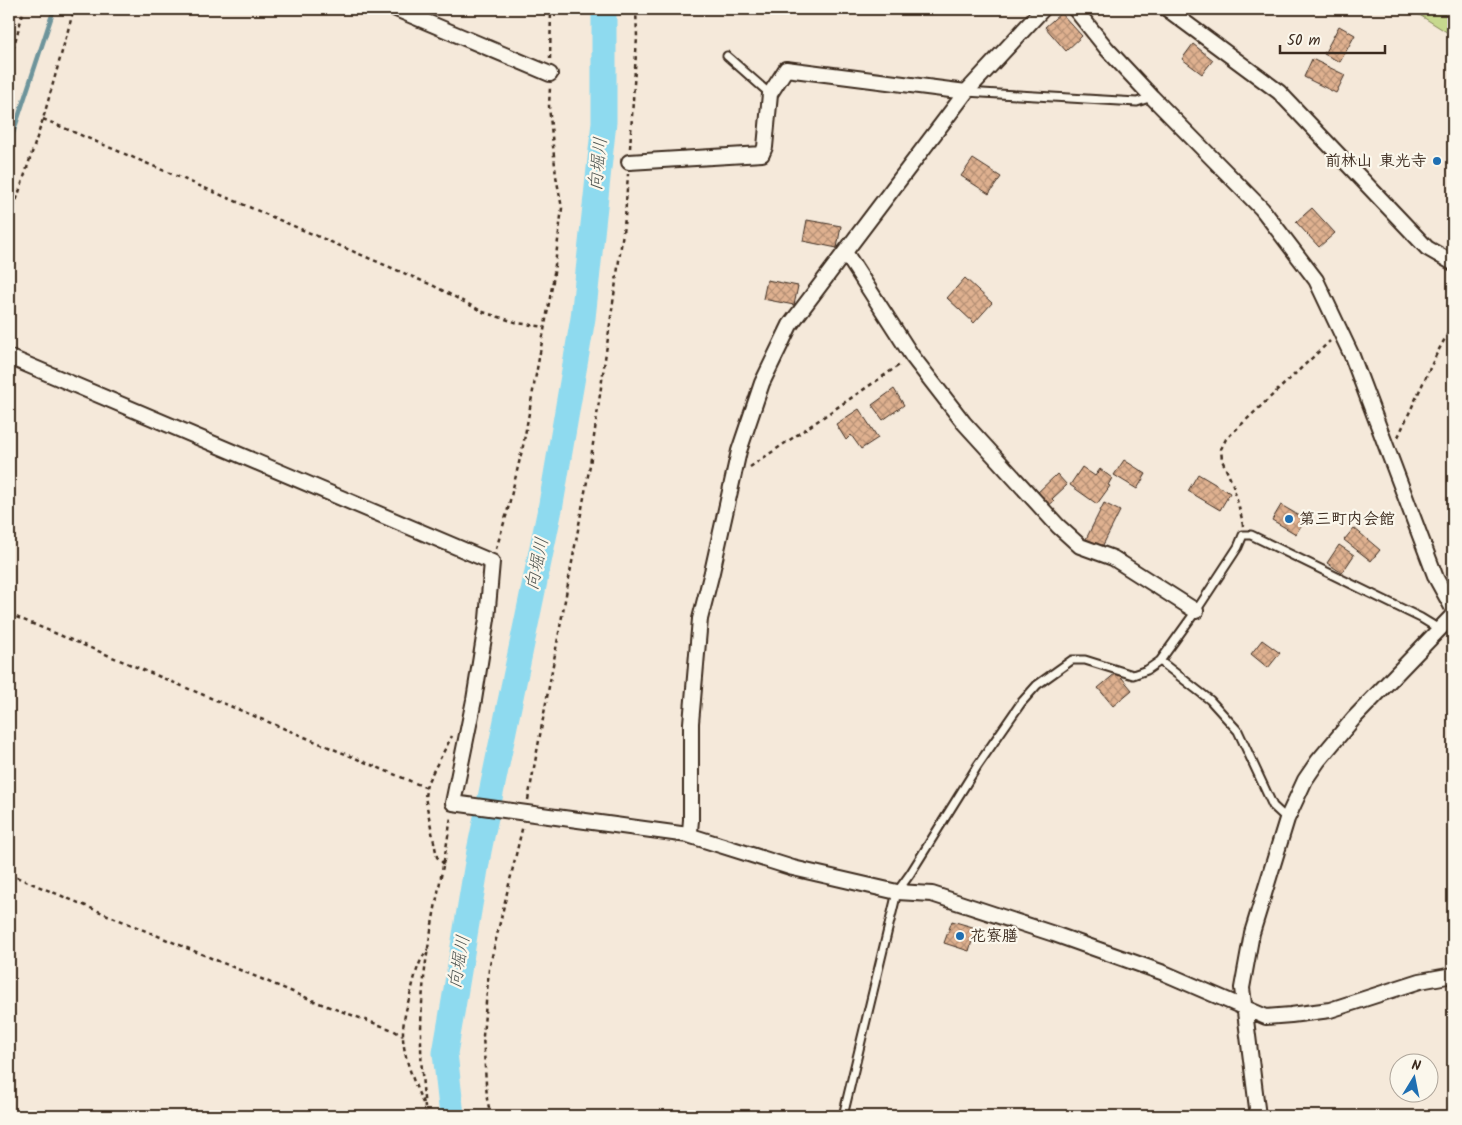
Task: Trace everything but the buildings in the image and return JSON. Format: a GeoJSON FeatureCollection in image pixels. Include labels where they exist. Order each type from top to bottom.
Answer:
{"type":"FeatureCollection","features":[{"type":"Feature","properties":{"kind":"street"},"geometry":{"type":"LineString","coordinates":[[396,9],[550,74]]}},
{"type":"Feature","properties":{"kind":"street"},"geometry":{"type":"LineString","coordinates":[[688,835],[691,820],[691,723],[700,619],[739,451],[762,383],[790,325],[844,252],[966,92],[1043,9]]}},
{"type":"Feature","properties":{"kind":"street"},"geometry":{"type":"LineString","coordinates":[[1075,9],[1107,49],[1262,209],[1316,280],[1352,356],[1436,578],[1453,609]]}},
{"type":"Feature","properties":{"kind":"street"},"geometry":{"type":"LineString","coordinates":[[1167,9],[1279,92],[1427,248],[1453,263]]}},
{"type":"Feature","properties":{"kind":"street"},"geometry":{"type":"LineString","coordinates":[[629,162],[762,154],[765,147],[770,94],[786,69],[966,92]]}},
{"type":"Feature","properties":{"kind":"street"},"geometry":{"type":"LineString","coordinates":[[844,252],[912,356],[964,423],[1041,508],[1080,546],[1112,558],[1196,611]]}},
{"type":"Feature","properties":{"kind":"street"},"geometry":{"type":"LineString","coordinates":[[9,357],[492,562],[487,619],[458,803],[688,835],[794,868],[897,892],[932,894],[1164,973],[1266,1017],[1291,1016],[1322,1011],[1420,981],[1453,975]]}},
{"type":"Feature","properties":{"kind":"street"},"geometry":{"type":"LineString","coordinates":[[1258,1116],[1242,988],[1252,933],[1287,819],[1305,780],[1318,761],[1354,718],[1453,615]]}},
{"type":"Feature","properties":{"kind":"lane"},"geometry":{"type":"LineString","coordinates":[[727,56],[770,94]]}},
{"type":"Feature","properties":{"kind":"lane"},"geometry":{"type":"LineString","coordinates":[[966,92],[1137,102],[1152,97]]}},
{"type":"Feature","properties":{"kind":"lane"},"geometry":{"type":"LineString","coordinates":[[843,1116],[897,892],[978,765],[1021,703],[1037,684],[1072,660],[1085,660],[1133,675],[1147,670],[1160,661],[1196,611],[1238,546],[1243,535],[1250,535],[1421,618],[1438,629]]}},
{"type":"Feature","properties":{"kind":"lane"},"geometry":{"type":"LineString","coordinates":[[1160,661],[1210,700],[1238,731],[1273,806],[1287,819]]}},
{"type":"Feature","properties":{"kind":"path"},"geometry":{"type":"LineString","coordinates":[[9,64],[24,9]]}},
{"type":"Feature","properties":{"kind":"path"},"geometry":{"type":"LineString","coordinates":[[9,223],[43,119],[74,9]]}},
{"type":"Feature","properties":{"kind":"path"},"geometry":{"type":"LineString","coordinates":[[492,562],[507,514],[523,446],[553,281],[562,208],[556,176],[549,106],[551,9]]}},
{"type":"Feature","properties":{"kind":"path"},"geometry":{"type":"LineString","coordinates":[[491,1116],[487,1099],[483,1036],[489,970],[590,465],[625,218],[637,37],[636,9]]}},
{"type":"Feature","properties":{"kind":"path"},"geometry":{"type":"LineString","coordinates":[[43,119],[434,286],[483,312],[518,323],[545,327]]}},
{"type":"Feature","properties":{"kind":"path"},"geometry":{"type":"LineString","coordinates":[[1386,446],[1398,437],[1437,353],[1453,324]]}},
{"type":"Feature","properties":{"kind":"path"},"geometry":{"type":"LineString","coordinates":[[1243,535],[1242,519],[1233,485],[1222,460],[1221,449],[1226,439],[1340,331]]}},
{"type":"Feature","properties":{"kind":"path"},"geometry":{"type":"LineString","coordinates":[[732,478],[912,356]]}},
{"type":"Feature","properties":{"kind":"path"},"geometry":{"type":"LineString","coordinates":[[9,614],[426,788]]}},
{"type":"Feature","properties":{"kind":"path"},"geometry":{"type":"LineString","coordinates":[[444,864],[436,857],[425,797],[427,783],[454,731]]}},
{"type":"Feature","properties":{"kind":"path"},"geometry":{"type":"LineString","coordinates":[[426,1116],[420,1058],[428,949],[458,803]]}},
{"type":"Feature","properties":{"kind":"path"},"geometry":{"type":"LineString","coordinates":[[9,874],[324,1005],[393,1030],[403,1036]]}},
{"type":"Feature","properties":{"kind":"path"},"geometry":{"type":"LineString","coordinates":[[425,1107],[413,1082],[403,1036],[405,1016],[416,974],[428,949]]}},
{"type":"Feature","properties":{"kind":"green space"},"geometry":{"type":"Polygon","coordinates":[[[1410,9],[1453,9],[1453,36],[1410,9]]]}},
{"type":"Feature","properties":{"kind":"waterway"},"geometry":{"type":"LineString","coordinates":[[9,145],[54,9]]}},
{"type":"Feature","properties":{"kind":"waterway","name":"向堀川"},"geometry":{"type":"LineString","coordinates":[[452,1116],[445,1053],[479,851],[551,504],[583,318],[604,122],[604,9]]}},
{"type":"Feature","properties":{"kind":"place","name":"前林山 東光寺"},"geometry":{"type":"Point","coordinates":[1437,161]}},
{"type":"Feature","properties":{"kind":"place","name":"第三町内会館"},"geometry":{"type":"Point","coordinates":[1289,519]}},
{"type":"Feature","properties":{"kind":"place","name":"花寮膳"},"geometry":{"type":"Point","coordinates":[960,936]}}]}
